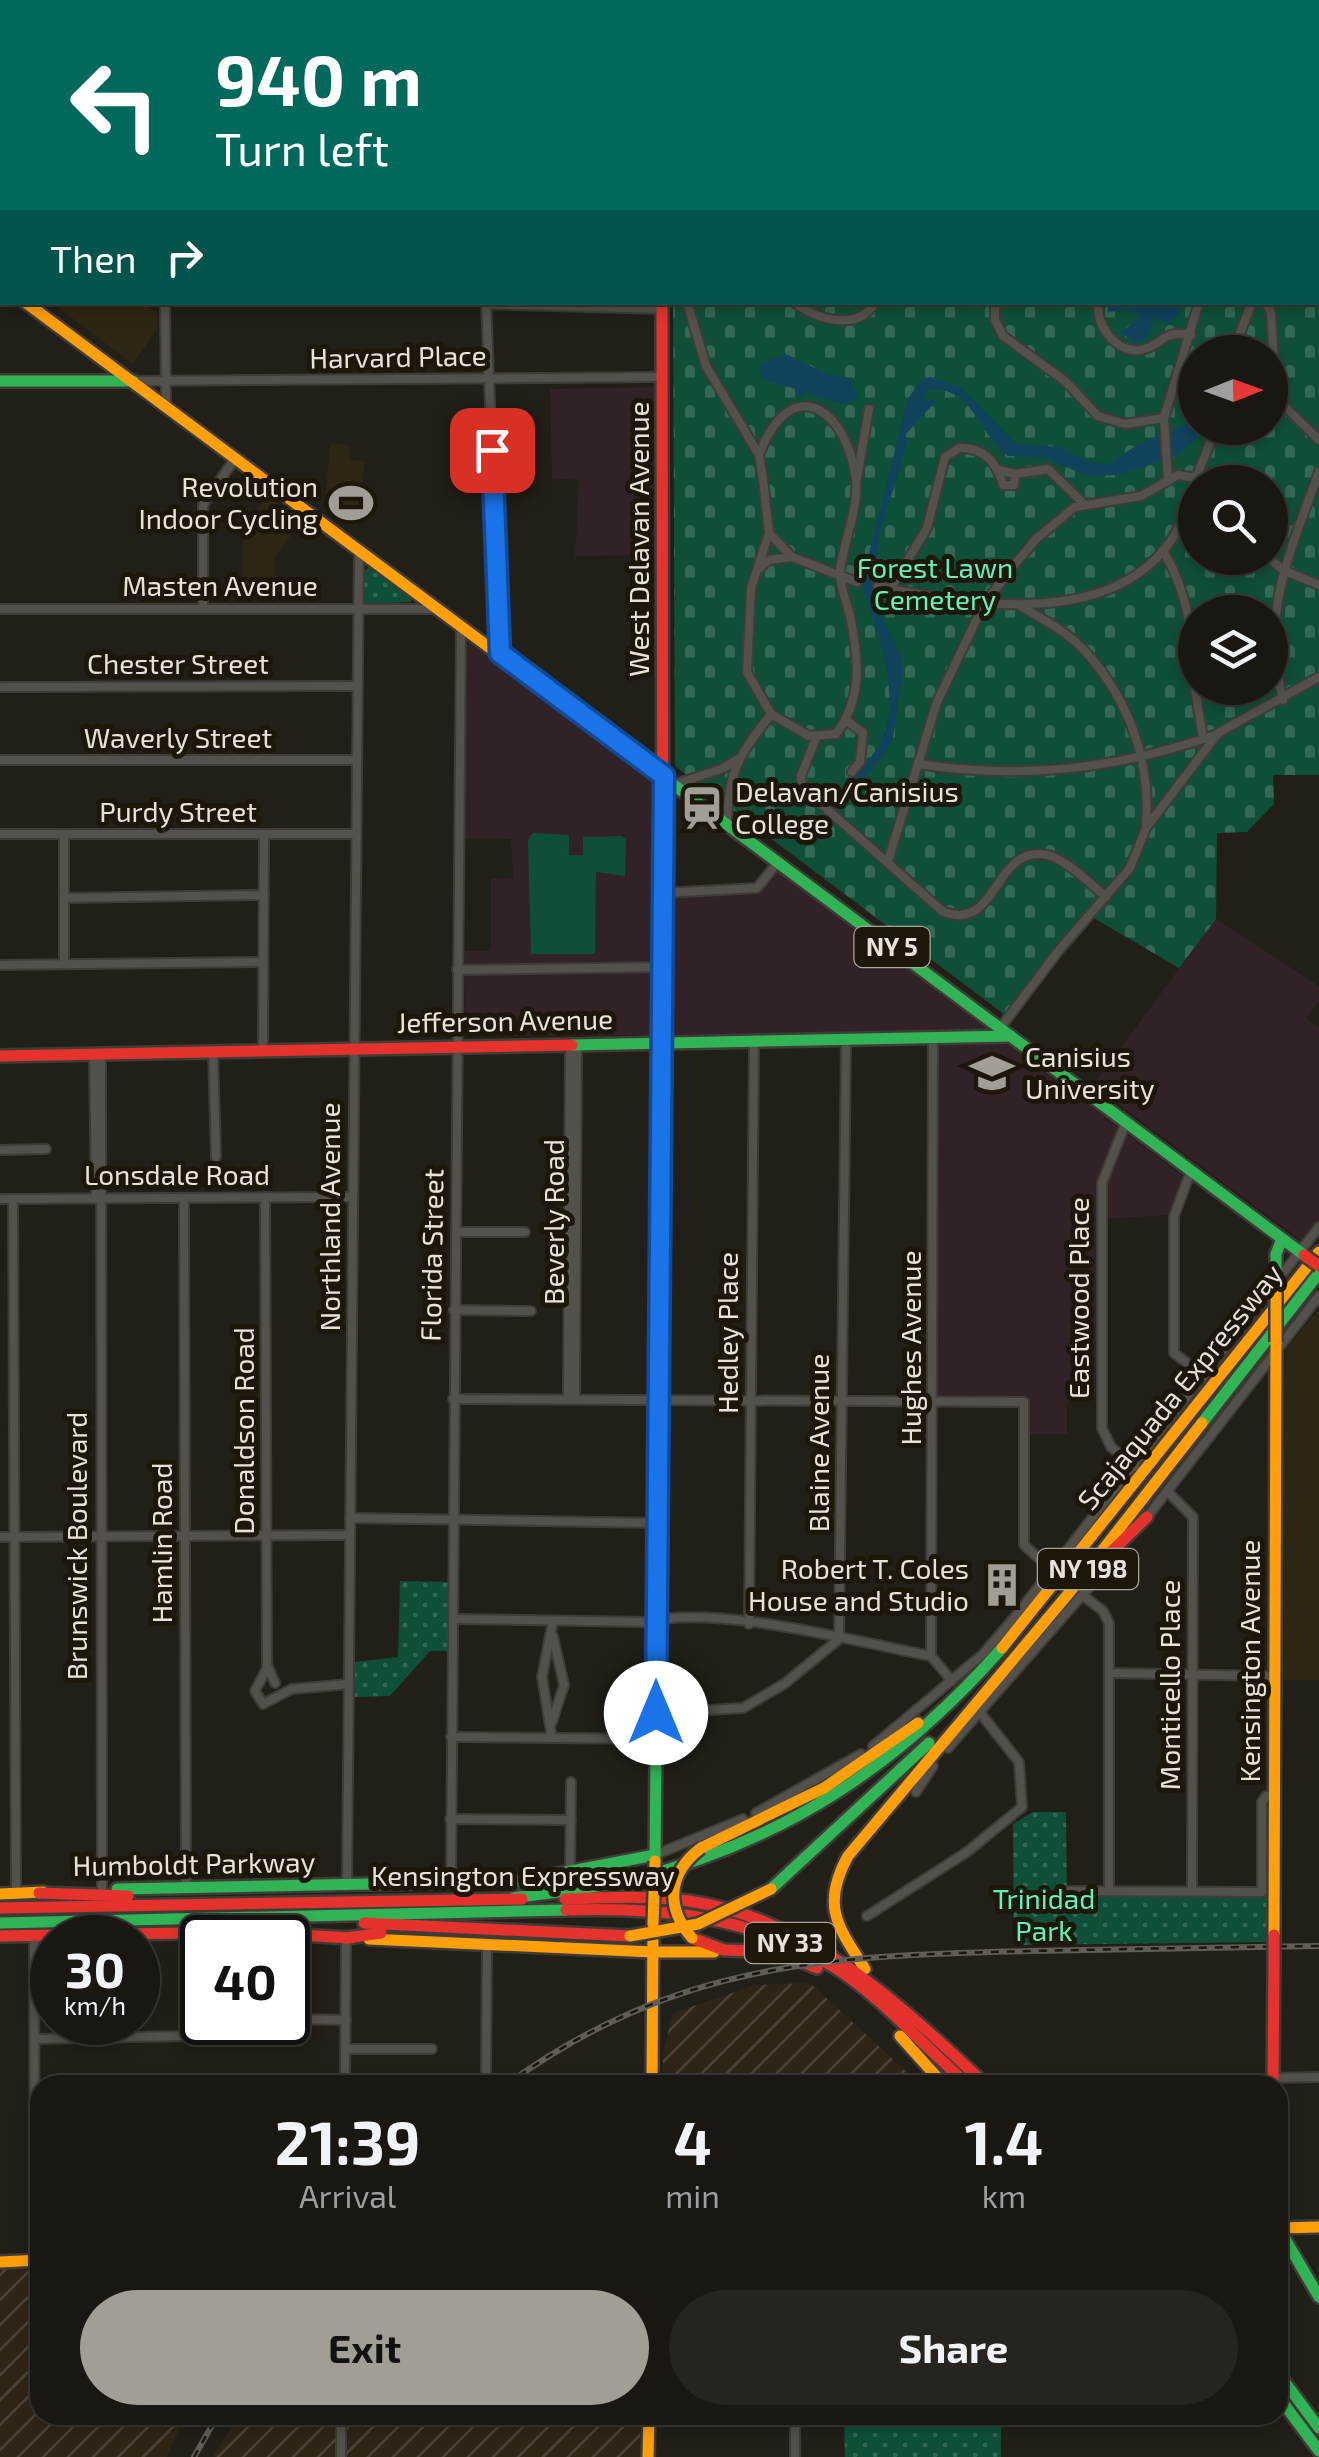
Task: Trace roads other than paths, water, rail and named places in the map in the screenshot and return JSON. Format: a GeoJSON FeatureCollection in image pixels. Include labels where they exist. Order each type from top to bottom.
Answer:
{"type":"FeatureCollection","features":[{"type":"Feature","properties":{"kind":"main road","name":"NY 5"},"geometry":{"type":"LineString","coordinates":[[29,305],[727,822],[1319,1270]]}},
{"type":"Feature","properties":{"kind":"main road","name":"West Delavan Avenue"},"geometry":{"type":"LineString","coordinates":[[652,2075],[662,894],[670,780],[662,306]]}},
{"type":"Feature","properties":{"kind":"main road"},"geometry":{"type":"LineString","coordinates":[[0,380],[134,381]]}},
{"type":"Feature","properties":{"kind":"main road","name":"Jefferson Avenue"},"geometry":{"type":"LineString","coordinates":[[0,1056],[934,1039],[1006,1032]]}},
{"type":"Feature","properties":{"kind":"main road","name":"Kensington Avenue"},"geometry":{"type":"LineString","coordinates":[[1273,2075],[1276,1254],[1282,1239]]}},
{"type":"Feature","properties":{"kind":"main road","name":"Scajaquada Expressway"},"geometry":{"type":"LineString","coordinates":[[957,1685],[1019,1628],[1319,1252]]}},
{"type":"Feature","properties":{"kind":"main road","name":"Scajaquada Expressway"},"geometry":{"type":"LineString","coordinates":[[975,1711],[1319,1270]]}},
{"type":"Feature","properties":{"kind":"main road"},"geometry":{"type":"LineString","coordinates":[[1104,1522],[1151,1447]]}},
{"type":"Feature","properties":{"kind":"main road"},"geometry":{"type":"LineString","coordinates":[[1069,1594],[1147,1518]]}},
{"type":"Feature","properties":{"kind":"main road"},"geometry":{"type":"LineString","coordinates":[[724,1950],[692,1938],[675,1914],[672,1887],[680,1867],[702,1848],[824,1788],[957,1685]]}},
{"type":"Feature","properties":{"kind":"main road"},"geometry":{"type":"LineString","coordinates":[[513,1898],[642,1878],[755,1839],[869,1774],[932,1723],[957,1685]]}},
{"type":"Feature","properties":{"kind":"main road"},"geometry":{"type":"LineString","coordinates":[[310,1917],[480,1931],[630,1936],[709,1920],[770,1889],[975,1711]]}},
{"type":"Feature","properties":{"kind":"main road"},"geometry":{"type":"LineString","coordinates":[[868,1977],[836,1924],[832,1901],[836,1878],[855,1847],[975,1711]]}},
{"type":"Feature","properties":{"kind":"main road","name":"Humboldt Parkway"},"geometry":{"type":"LineString","coordinates":[[0,1894],[450,1885],[570,1875],[655,1858]]}},
{"type":"Feature","properties":{"kind":"main road"},"geometry":{"type":"LineString","coordinates":[[38,1892],[182,1903]]}},
{"type":"Feature","properties":{"kind":"main road","name":"Kensington Expressway"},"geometry":{"type":"LineString","coordinates":[[0,1908],[513,1898],[642,1898],[720,1907],[788,1930],[868,1977],[975,2075]]}},
{"type":"Feature","properties":{"kind":"main road","name":"Kensington Expressway"},"geometry":{"type":"LineString","coordinates":[[310,1917],[640,1909],[735,1922],[794,1945],[836,1970],[957,2075]]}},
{"type":"Feature","properties":{"kind":"main road","name":"Kensington Expressway"},"geometry":{"type":"LineString","coordinates":[[0,1923],[180,1919]]}},
{"type":"Feature","properties":{"kind":"main road"},"geometry":{"type":"LineString","coordinates":[[346,1938],[358,1933],[480,1931]]}},
{"type":"Feature","properties":{"kind":"main road"},"geometry":{"type":"LineString","coordinates":[[160,1934],[249,1932],[654,1952],[773,1951],[796,1958],[841,1984],[944,2075]]}},
{"type":"Feature","properties":{"kind":"main road"},"geometry":{"type":"LineString","coordinates":[[0,1936],[30,1936]]}},
{"type":"Feature","properties":{"kind":"main road"},"geometry":{"type":"LineString","coordinates":[[900,2036],[935,2075]]}},
{"type":"Feature","properties":{"kind":"main road"},"geometry":{"type":"LineString","coordinates":[[1297,2259],[1294,2237],[1313,2227]]}},
{"type":"Feature","properties":{"kind":"main road"},"geometry":{"type":"LineString","coordinates":[[1288,2244],[1319,2297]]}},
{"type":"Feature","properties":{"kind":"main road"},"geometry":{"type":"LineString","coordinates":[[0,2262],[30,2260]]}},
{"type":"Feature","properties":{"kind":"main road"},"geometry":{"type":"LineString","coordinates":[[1288,2386],[1319,2428]]}},
{"type":"Feature","properties":{"kind":"main road"},"geometry":{"type":"LineString","coordinates":[[1288,2409],[1319,2450]]}},
{"type":"Feature","properties":{"kind":"main road"},"geometry":{"type":"LineString","coordinates":[[648,2457],[649,2425]]}},
{"type":"Feature","properties":{"kind":"street"},"geometry":{"type":"LineString","coordinates":[[165,305],[166,405]]}},
{"type":"Feature","properties":{"kind":"street"},"geometry":{"type":"LineString","coordinates":[[486,305],[500,653]]}},
{"type":"Feature","properties":{"kind":"street"},"geometry":{"type":"LineString","coordinates":[[603,305],[662,306]]}},
{"type":"Feature","properties":{"kind":"street"},"geometry":{"type":"LineString","coordinates":[[688,305],[706,366],[759,455],[769,532],[751,588],[747,672],[771,714],[816,738],[836,734],[856,696],[856,652],[840,577],[868,409]]}},
{"type":"Feature","properties":{"kind":"street"},"geometry":{"type":"LineString","coordinates":[[802,305],[849,322],[861,318],[873,305]]}},
{"type":"Feature","properties":{"kind":"street"},"geometry":{"type":"LineString","coordinates":[[996,305],[995,320],[1004,336],[1065,380],[1098,416],[1125,424],[1164,418]]}},
{"type":"Feature","properties":{"kind":"street"},"geometry":{"type":"LineString","coordinates":[[1098,305],[1096,316],[1102,330],[1133,350],[1141,350],[1171,333],[1185,335]]}},
{"type":"Feature","properties":{"kind":"street"},"geometry":{"type":"LineString","coordinates":[[1192,335],[1199,305]]}},
{"type":"Feature","properties":{"kind":"street"},"geometry":{"type":"LineString","coordinates":[[1239,335],[1251,305]]}},
{"type":"Feature","properties":{"kind":"street"},"geometry":{"type":"LineString","coordinates":[[1267,305],[1276,398],[1319,440]]}},
{"type":"Feature","properties":{"kind":"street","name":"Harvard Place"},"geometry":{"type":"LineString","coordinates":[[134,381],[663,377]]}},
{"type":"Feature","properties":{"kind":"street"},"geometry":{"type":"LineString","coordinates":[[1168,480],[1164,418],[1178,377]]}},
{"type":"Feature","properties":{"kind":"street"},"geometry":{"type":"LineString","coordinates":[[759,455],[779,415],[792,406],[809,406],[825,413],[838,428],[856,483]]}},
{"type":"Feature","properties":{"kind":"street"},"geometry":{"type":"LineString","coordinates":[[891,588],[927,528],[946,457],[959,448],[970,447],[986,455],[999,470],[1004,486],[1014,485],[1014,474]]}},
{"type":"Feature","properties":{"kind":"street"},"geometry":{"type":"LineString","coordinates":[[203,609],[202,505],[236,457]]}},
{"type":"Feature","properties":{"kind":"street"},"geometry":{"type":"LineString","coordinates":[[999,470],[1014,474],[1048,469],[1085,505]]}},
{"type":"Feature","properties":{"kind":"street"},"geometry":{"type":"LineString","coordinates":[[1288,556],[1319,472]]}},
{"type":"Feature","properties":{"kind":"street"},"geometry":{"type":"LineString","coordinates":[[888,861],[938,702],[984,604],[1058,518],[1085,505],[1141,496],[1178,476]]}},
{"type":"Feature","properties":{"kind":"street"},"geometry":{"type":"LineString","coordinates":[[878,586],[984,604],[1078,600],[1111,589],[1164,552],[1178,529]]}},
{"type":"Feature","properties":{"kind":"street"},"geometry":{"type":"LineString","coordinates":[[769,532],[792,556],[857,582]]}},
{"type":"Feature","properties":{"kind":"street","name":"Northland Avenue"},"geometry":{"type":"LineString","coordinates":[[347,1886],[359,548]]}},
{"type":"Feature","properties":{"kind":"street"},"geometry":{"type":"LineString","coordinates":[[1164,552],[1184,595]]}},
{"type":"Feature","properties":{"kind":"street"},"geometry":{"type":"LineString","coordinates":[[757,571],[768,560],[792,556]]}},
{"type":"Feature","properties":{"kind":"street"},"geometry":{"type":"LineString","coordinates":[[1288,572],[1319,586]]}},
{"type":"Feature","properties":{"kind":"street"},"geometry":{"type":"LineString","coordinates":[[1020,605],[1081,647],[1124,710],[1144,759],[1148,783],[1146,828]]}},
{"type":"Feature","properties":{"kind":"street","name":"Masten Avenue"},"geometry":{"type":"LineString","coordinates":[[0,610],[440,608]]}},
{"type":"Feature","properties":{"kind":"street","name":"Florida Street"},"geometry":{"type":"LineString","coordinates":[[450,1885],[457,1520],[453,1399],[461,625]]}},
{"type":"Feature","properties":{"kind":"street"},"geometry":{"type":"LineString","coordinates":[[1288,696],[1319,677]]}},
{"type":"Feature","properties":{"kind":"street","name":"Chester Street"},"geometry":{"type":"LineString","coordinates":[[0,687],[357,686]]}},
{"type":"Feature","properties":{"kind":"street"},"geometry":{"type":"LineString","coordinates":[[1198,705],[1203,739]]}},
{"type":"Feature","properties":{"kind":"street"},"geometry":{"type":"LineString","coordinates":[[918,764],[1019,774],[1144,759],[1218,734],[1273,705]]}},
{"type":"Feature","properties":{"kind":"street"},"geometry":{"type":"LineString","coordinates":[[727,822],[730,776],[736,760],[771,714]]}},
{"type":"Feature","properties":{"kind":"street"},"geometry":{"type":"LineString","coordinates":[[846,720],[862,733],[860,762],[852,772]]}},
{"type":"Feature","properties":{"kind":"street"},"geometry":{"type":"LineString","coordinates":[[1006,1032],[1059,950],[1130,868],[1146,828],[1218,734]]}},
{"type":"Feature","properties":{"kind":"street"},"geometry":{"type":"LineString","coordinates":[[816,738],[801,776],[802,787],[888,861],[904,880],[954,916],[979,911],[1017,862],[1041,854],[1053,857],[1106,897]]}},
{"type":"Feature","properties":{"kind":"street","name":"Waverly Street"},"geometry":{"type":"LineString","coordinates":[[0,760],[356,760]]}},
{"type":"Feature","properties":{"kind":"street"},"geometry":{"type":"LineString","coordinates":[[670,780],[724,768],[736,760]]}},
{"type":"Feature","properties":{"kind":"street","name":"Purdy Street"},"geometry":{"type":"LineString","coordinates":[[0,834],[356,834]]}},
{"type":"Feature","properties":{"kind":"street"},"geometry":{"type":"LineString","coordinates":[[64,834],[64,964]]}},
{"type":"Feature","properties":{"kind":"street"},"geometry":{"type":"LineString","coordinates":[[263,1051],[264,834]]}},
{"type":"Feature","properties":{"kind":"street"},"geometry":{"type":"LineString","coordinates":[[662,894],[744,892],[757,888],[778,862]]}},
{"type":"Feature","properties":{"kind":"street"},"geometry":{"type":"LineString","coordinates":[[64,898],[264,896]]}},
{"type":"Feature","properties":{"kind":"street"},"geometry":{"type":"LineString","coordinates":[[0,965],[263,962]]}},
{"type":"Feature","properties":{"kind":"street"},"geometry":{"type":"LineString","coordinates":[[457,970],[662,967]]}},
{"type":"Feature","properties":{"kind":"street","name":"Hughes Avenue"},"geometry":{"type":"LineString","coordinates":[[931,1656],[934,1039]]}},
{"type":"Feature","properties":{"kind":"street","name":"Blaine Avenue"},"geometry":{"type":"LineString","coordinates":[[839,1638],[846,1040]]}},
{"type":"Feature","properties":{"kind":"street","name":"Hedley Place"},"geometry":{"type":"LineString","coordinates":[[749,1624],[754,1042]]}},
{"type":"Feature","properties":{"kind":"street","name":"Beverly Road"},"geometry":{"type":"LineString","coordinates":[[571,1400],[574,1045]]}},
{"type":"Feature","properties":{"kind":"street"},"geometry":{"type":"LineString","coordinates":[[213,1052],[216,1157]]}},
{"type":"Feature","properties":{"kind":"street","name":"Brunswick Boulevard"},"geometry":{"type":"LineString","coordinates":[[97,1054],[102,1889]]}},
{"type":"Feature","properties":{"kind":"street","name":"Eastwood Place"},"geometry":{"type":"LineString","coordinates":[[1126,1122],[1102,1183],[1102,1428],[1111,1447],[1135,1466]]}},
{"type":"Feature","properties":{"kind":"street"},"geometry":{"type":"LineString","coordinates":[[0,1150],[46,1150]]}},
{"type":"Feature","properties":{"kind":"street"},"geometry":{"type":"LineString","coordinates":[[1191,1171],[1174,1216],[1174,1353],[1204,1376]]}},
{"type":"Feature","properties":{"kind":"street","name":"Lonsdale Road"},"geometry":{"type":"LineString","coordinates":[[0,1199],[354,1196]]}},
{"type":"Feature","properties":{"kind":"street","name":"Donaldson Road"},"geometry":{"type":"LineString","coordinates":[[259,1683],[267,1665],[265,1197]]}},
{"type":"Feature","properties":{"kind":"street","name":"Hamlin Road"},"geometry":{"type":"LineString","coordinates":[[184,1198],[186,1888]]}},
{"type":"Feature","properties":{"kind":"street"},"geometry":{"type":"LineString","coordinates":[[13,1199],[16,1893]]}},
{"type":"Feature","properties":{"kind":"street","name":"Humboldt Parkway"},"geometry":{"type":"LineString","coordinates":[[655,1858],[820,1780],[957,1685],[1151,1447],[1319,1227]]}},
{"type":"Feature","properties":{"kind":"street"},"geometry":{"type":"LineString","coordinates":[[456,1232],[526,1232]]}},
{"type":"Feature","properties":{"kind":"street"},"geometry":{"type":"LineString","coordinates":[[916,1792],[975,1711],[1085,1597],[1319,1296]]}},
{"type":"Feature","properties":{"kind":"street"},"geometry":{"type":"LineString","coordinates":[[454,1310],[531,1311]]}},
{"type":"Feature","properties":{"kind":"street"},"geometry":{"type":"LineString","coordinates":[[453,1399],[1024,1402],[1024,1546],[1052,1570]]}},
{"type":"Feature","properties":{"kind":"street","name":"Monticello Place"},"geometry":{"type":"LineString","coordinates":[[1167,1491],[1193,1515],[1192,1892]]}},
{"type":"Feature","properties":{"kind":"street"},"geometry":{"type":"LineString","coordinates":[[350,1518],[656,1522]]}},
{"type":"Feature","properties":{"kind":"street"},"geometry":{"type":"LineString","coordinates":[[0,1537],[350,1535]]}},
{"type":"Feature","properties":{"kind":"street"},"geometry":{"type":"LineString","coordinates":[[1085,1597],[1108,1619],[1109,1891]]}},
{"type":"Feature","properties":{"kind":"street"},"geometry":{"type":"LineString","coordinates":[[456,1619],[553,1621],[705,1616],[931,1656],[957,1685]]}},
{"type":"Feature","properties":{"kind":"street"},"geometry":{"type":"LineString","coordinates":[[552,1738],[542,1676],[553,1621]]}},
{"type":"Feature","properties":{"kind":"street"},"geometry":{"type":"LineString","coordinates":[[552,1636],[564,1684],[552,1722]]}},
{"type":"Feature","properties":{"kind":"street"},"geometry":{"type":"LineString","coordinates":[[656,1713],[743,1708],[784,1684],[839,1638]]}},
{"type":"Feature","properties":{"kind":"street","name":"Donaldson Road"},"geometry":{"type":"LineString","coordinates":[[267,1665],[276,1684]]}},
{"type":"Feature","properties":{"kind":"street"},"geometry":{"type":"LineString","coordinates":[[1109,1673],[1275,1676]]}},
{"type":"Feature","properties":{"kind":"street"},"geometry":{"type":"LineString","coordinates":[[292,1689],[274,1702],[257,1700],[259,1683],[292,1689],[348,1684]]}},
{"type":"Feature","properties":{"kind":"street"},"geometry":{"type":"LineString","coordinates":[[274,1702],[279,1694],[276,1684]]}},
{"type":"Feature","properties":{"kind":"street"},"geometry":{"type":"LineString","coordinates":[[867,1916],[967,1852],[1022,1807],[1019,1762],[975,1711]]}},
{"type":"Feature","properties":{"kind":"street"},"geometry":{"type":"LineString","coordinates":[[451,1737],[655,1739]]}},
{"type":"Feature","properties":{"kind":"street"},"geometry":{"type":"LineString","coordinates":[[570,1875],[571,1782]]}},
{"type":"Feature","properties":{"kind":"street"},"geometry":{"type":"LineString","coordinates":[[1067,1891],[1262,1892],[1262,1802],[1266,1796],[1275,1795]]}},
{"type":"Feature","properties":{"kind":"street"},"geometry":{"type":"LineString","coordinates":[[450,1819],[570,1820]]}},
{"type":"Feature","properties":{"kind":"street"},"geometry":{"type":"LineString","coordinates":[[345,2075],[346,1938]]}},
{"type":"Feature","properties":{"kind":"street"},"geometry":{"type":"LineString","coordinates":[[486,2075],[487,1946]]}},
{"type":"Feature","properties":{"kind":"street"},"geometry":{"type":"LineString","coordinates":[[310,2019],[346,2020]]}},
{"type":"Feature","properties":{"kind":"street"},"geometry":{"type":"LineString","coordinates":[[35,2045],[36,2075]]}},
{"type":"Feature","properties":{"kind":"street"},"geometry":{"type":"LineString","coordinates":[[346,2049],[432,2049]]}},
{"type":"Feature","properties":{"kind":"street"},"geometry":{"type":"LineString","coordinates":[[1288,2080],[1319,2077]]}},
{"type":"Feature","properties":{"kind":"street"},"geometry":{"type":"LineString","coordinates":[[341,2425],[341,2457]]}},
{"type":"Feature","properties":{"kind":"street"},"geometry":{"type":"LineString","coordinates":[[794,2457],[795,2425]]}},
{"type":"Feature","properties":{"kind":"water"},"geometry":{"type":"Polygon","coordinates":[[[1108,305],[1184,305],[1170,324],[1155,318],[1145,339],[1136,342],[1120,333],[1141,316],[1127,309],[1108,312],[1108,305]]]}},
{"type":"Feature","properties":{"kind":"water"},"geometry":{"type":"Polygon","coordinates":[[[786,354],[827,374],[849,378],[858,397],[846,405],[806,393],[799,399],[796,389],[761,379],[760,363],[786,354]]]}},
{"type":"Feature","properties":{"kind":"water"},"geometry":{"type":"Polygon","coordinates":[[[931,377],[961,388],[1016,444],[1059,447],[1090,462],[1108,464],[1139,444],[1178,428],[1178,445],[1189,445],[1177,456],[1117,475],[1088,476],[1042,457],[1008,456],[965,403],[943,390],[928,390],[922,399],[936,401],[906,434],[907,444],[880,532],[875,577],[882,617],[901,656],[903,671],[893,737],[887,751],[838,810],[831,805],[876,750],[889,712],[887,670],[863,590],[863,577],[908,399],[921,380],[931,377]]]}},
{"type":"Feature","properties":{"kind":"railway"},"geometry":{"type":"LineString","coordinates":[[521,2075],[569,2044],[632,2012],[694,1989],[757,1973],[821,1963],[957,1953],[1319,1946]]}},
{"type":"Feature","properties":{"kind":"railway"},"geometry":{"type":"LineString","coordinates":[[194,2457],[212,2425]]}},
{"type":"Feature","properties":{"kind":"place","name":"Revolution Indoor Cycling"},"geometry":{"type":"Point","coordinates":[351,503]}},
{"type":"Feature","properties":{"kind":"place","name":"Delavan/Canisius College"},"geometry":{"type":"Point","coordinates":[702,808]}},
{"type":"Feature","properties":{"kind":"place","name":"Canisius University"},"geometry":{"type":"Point","coordinates":[992,1073]}},
{"type":"Feature","properties":{"kind":"place","name":"Robert T. Coles House and Studio"},"geometry":{"type":"Point","coordinates":[1002,1585]}},
{"type":"Feature","properties":{"kind":"park label","name":"Forest Lawn Cemetery"},"geometry":{"type":"Point","coordinates":[935,584]}},
{"type":"Feature","properties":{"kind":"park label","name":"Trinidad Park"},"geometry":{"type":"Point","coordinates":[1044,1915]}}]}
